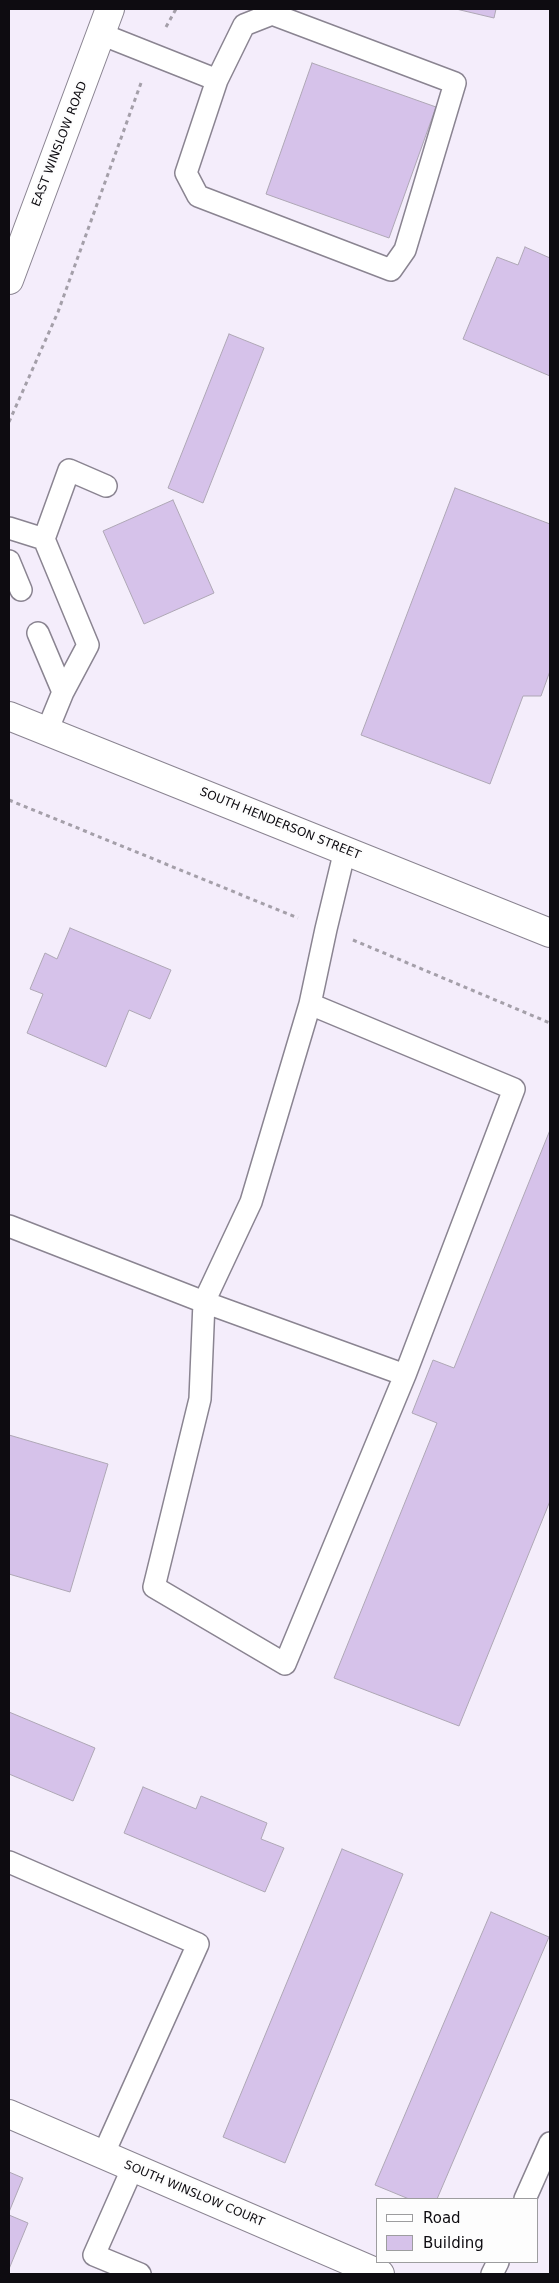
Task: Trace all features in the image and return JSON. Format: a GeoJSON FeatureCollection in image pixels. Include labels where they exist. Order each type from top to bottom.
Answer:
{"type":"FeatureCollection","features":[{"type":"Feature","properties":{"kind":"street","name":"EAST WINSLOW ROAD"},"geometry":{"type":"LineString","coordinates":[[9,280],[110,9]]}},
{"type":"Feature","properties":{"kind":"street","name":"SOUTH HENDERSON STREET"},"geometry":{"type":"LineString","coordinates":[[9,716],[550,933]]}},
{"type":"Feature","properties":{"kind":"street","name":"SOUTH WINSLOW COURT"},"geometry":{"type":"LineString","coordinates":[[9,2114],[380,2274]]}},
{"type":"Feature","properties":{"kind":"lane"},"geometry":{"type":"LineString","coordinates":[[272,14],[455,84],[405,250],[391,270],[198,196],[186,173],[217,80],[244,25],[272,14]]}},
{"type":"Feature","properties":{"kind":"lane"},"geometry":{"type":"LineString","coordinates":[[101,34],[217,80]]}},
{"type":"Feature","properties":{"kind":"lane"},"geometry":{"type":"LineString","coordinates":[[47,731],[63,692],[88,645],[44,539],[70,470],[106,486]]}},
{"type":"Feature","properties":{"kind":"lane"},"geometry":{"type":"LineString","coordinates":[[9,528],[44,539]]}},
{"type":"Feature","properties":{"kind":"lane"},"geometry":{"type":"LineString","coordinates":[[9,560],[21,590]]}},
{"type":"Feature","properties":{"kind":"lane"},"geometry":{"type":"LineString","coordinates":[[38,633],[63,692]]}},
{"type":"Feature","properties":{"kind":"lane"},"geometry":{"type":"LineString","coordinates":[[310,1004],[514,1089],[405,1375],[285,1664],[154,1587],[200,1399],[204,1302],[251,1202],[310,1004],[345,850]]}},
{"type":"Feature","properties":{"kind":"lane"},"geometry":{"type":"LineString","coordinates":[[9,1226],[204,1302],[405,1375]]}},
{"type":"Feature","properties":{"kind":"lane"},"geometry":{"type":"LineString","coordinates":[[9,1862],[198,1944],[103,2155]]}},
{"type":"Feature","properties":{"kind":"lane"},"geometry":{"type":"LineString","coordinates":[[525,2198],[550,2143]]}},
{"type":"Feature","properties":{"kind":"lane"},"geometry":{"type":"LineString","coordinates":[[133,2167],[94,2255],[140,2274]]}},
{"type":"Feature","properties":{"kind":"path"},"geometry":{"type":"LineString","coordinates":[[9,422],[58,312],[152,54],[176,9]]}},
{"type":"Feature","properties":{"kind":"path"},"geometry":{"type":"LineString","coordinates":[[9,800],[326,929],[550,1023]]}},
{"type":"Feature","properties":{"kind":"building"},"geometry":{"type":"Polygon","coordinates":[[[456,9],[496,9],[494,18],[456,9]]]}},
{"type":"Feature","properties":{"kind":"building"},"geometry":{"type":"Polygon","coordinates":[[[312,63],[436,107],[389,238],[266,194],[312,63]]]}},
{"type":"Feature","properties":{"kind":"building"},"geometry":{"type":"Polygon","coordinates":[[[525,247],[550,258],[550,376],[463,339],[497,257],[518,265],[525,247]]]}},
{"type":"Feature","properties":{"kind":"building"},"geometry":{"type":"Polygon","coordinates":[[[229,334],[264,348],[203,503],[168,488],[229,334]]]}},
{"type":"Feature","properties":{"kind":"building"},"geometry":{"type":"Polygon","coordinates":[[[455,488],[550,524],[550,671],[541,696],[523,696],[490,784],[361,735],[455,488]]]}},
{"type":"Feature","properties":{"kind":"building"},"geometry":{"type":"Polygon","coordinates":[[[173,500],[214,593],[144,624],[103,531],[173,500]]]}},
{"type":"Feature","properties":{"kind":"building"},"geometry":{"type":"Polygon","coordinates":[[[70,928],[171,970],[150,1019],[129,1010],[106,1067],[27,1033],[43,994],[30,989],[45,953],[57,959],[70,928]]]}},
{"type":"Feature","properties":{"kind":"building"},"geometry":{"type":"Polygon","coordinates":[[[550,1130],[550,1501],[459,1726],[334,1678],[437,1423],[412,1413],[433,1360],[454,1368],[550,1130]]]}},
{"type":"Feature","properties":{"kind":"building"},"geometry":{"type":"Polygon","coordinates":[[[9,1435],[108,1464],[70,1592],[9,1574],[9,1435]]]}},
{"type":"Feature","properties":{"kind":"building"},"geometry":{"type":"Polygon","coordinates":[[[9,1712],[95,1748],[73,1801],[9,1774],[9,1712]]]}},
{"type":"Feature","properties":{"kind":"building"},"geometry":{"type":"Polygon","coordinates":[[[143,1787],[196,1809],[201,1796],[267,1823],[261,1839],[284,1848],[265,1892],[124,1833],[143,1787]]]}},
{"type":"Feature","properties":{"kind":"building"},"geometry":{"type":"Polygon","coordinates":[[[342,1849],[403,1874],[285,2163],[223,2137],[342,1849]]]}},
{"type":"Feature","properties":{"kind":"building"},"geometry":{"type":"Polygon","coordinates":[[[491,1912],[549,1937],[437,2198],[407,2198],[375,2185],[491,1912]]]}},
{"type":"Feature","properties":{"kind":"building"},"geometry":{"type":"Polygon","coordinates":[[[9,2172],[23,2178],[9,2212],[9,2172]]]}},
{"type":"Feature","properties":{"kind":"building"},"geometry":{"type":"Polygon","coordinates":[[[9,2215],[28,2223],[9,2269],[9,2215]]]}}]}
